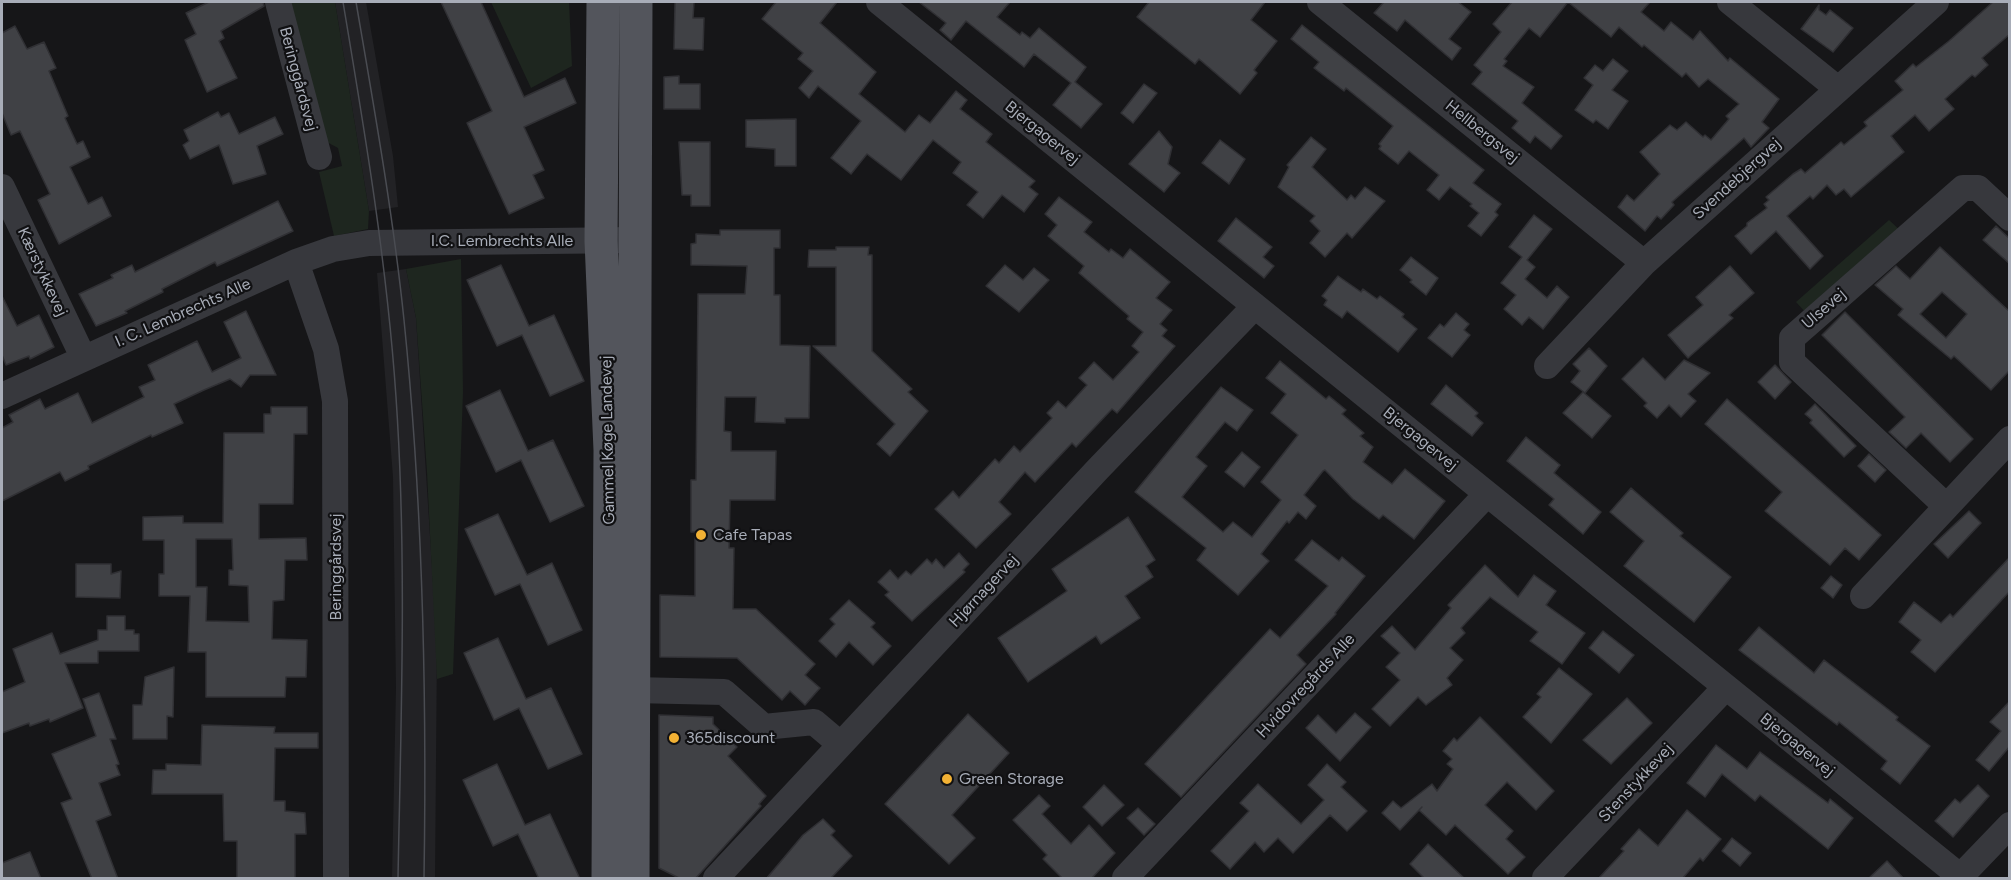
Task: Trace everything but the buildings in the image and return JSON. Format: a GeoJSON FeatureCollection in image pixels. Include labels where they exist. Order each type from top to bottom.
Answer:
{"type":"FeatureCollection","features":[{"type":"Feature","properties":{"kind":"main road","name":"Gammel Køge Landevej"},"geometry":{"type":"LineString","coordinates":[[603,2],[601,242],[610,450],[608,879]]}},
{"type":"Feature","properties":{"kind":"main road","name":"Gammel Køge Landevej"},"geometry":{"type":"LineString","coordinates":[[633,879],[636,2]]}},
{"type":"Feature","properties":{"kind":"street","name":"Beringgårdsvej"},"geometry":{"type":"LineString","coordinates":[[278,2],[318,158]]}},
{"type":"Feature","properties":{"kind":"street","name":"Bjergagervej"},"geometry":{"type":"LineString","coordinates":[[879,2],[1960,878]]}},
{"type":"Feature","properties":{"kind":"street","name":"Hellbergsvej"},"geometry":{"type":"LineString","coordinates":[[1320,2],[1644,263]]}},
{"type":"Feature","properties":{"kind":"street"},"geometry":{"type":"LineString","coordinates":[[1730,2],[1838,89]]}},
{"type":"Feature","properties":{"kind":"street","name":"Svendebjergvej"},"geometry":{"type":"LineString","coordinates":[[1547,366],[1644,263],[1936,2]]}},
{"type":"Feature","properties":{"kind":"street","name":"Kærstykkevej"},"geometry":{"type":"LineString","coordinates":[[2,187],[83,357]]}},
{"type":"Feature","properties":{"kind":"street","name":"Ulsevej"},"geometry":{"type":"LineString","coordinates":[[1946,506],[1792,362],[1792,338],[1963,188],[1978,188],[2010,218]]}},
{"type":"Feature","properties":{"kind":"street","name":"I.C. Lembrechts Alle"},"geometry":{"type":"LineString","coordinates":[[369,243],[635,240]]}},
{"type":"Feature","properties":{"kind":"street","name":"I. C. Lembrechts Alle"},"geometry":{"type":"LineString","coordinates":[[2,396],[83,357],[296,262],[333,249],[369,243]]}},
{"type":"Feature","properties":{"kind":"street","name":"Beringgårdsvej"},"geometry":{"type":"LineString","coordinates":[[296,262],[326,349],[335,401],[336,879]]}},
{"type":"Feature","properties":{"kind":"street","name":"Hjørnagervej"},"geometry":{"type":"LineString","coordinates":[[716,879],[1098,469],[1256,306]]}},
{"type":"Feature","properties":{"kind":"street"},"geometry":{"type":"LineString","coordinates":[[1863,596],[2010,439]]}},
{"type":"Feature","properties":{"kind":"street","name":"Hvidovregårds Alle"},"geometry":{"type":"LineString","coordinates":[[1125,879],[1487,494]]}},
{"type":"Feature","properties":{"kind":"street","name":"Stenstykkevej"},"geometry":{"type":"LineString","coordinates":[[1545,879],[1726,687]]}},
{"type":"Feature","properties":{"kind":"street"},"geometry":{"type":"LineString","coordinates":[[632,690],[724,692],[764,727],[814,722],[840,744]]}},
{"type":"Feature","properties":{"kind":"street"},"geometry":{"type":"LineString","coordinates":[[1960,878],[2010,825]]}},
{"type":"Feature","properties":{"kind":"shaded area"},"geometry":{"type":"Polygon","coordinates":[[[288,2],[335,2],[369,211],[368,229],[334,236],[319,172],[342,166],[338,148],[325,141],[288,2]]]}},
{"type":"Feature","properties":{"kind":"shaded area"},"geometry":{"type":"Polygon","coordinates":[[[335,2],[366,2],[393,156],[398,207],[369,211],[335,2]]]}},
{"type":"Feature","properties":{"kind":"shaded area"},"geometry":{"type":"Polygon","coordinates":[[[491,2],[569,2],[572,66],[531,88],[491,2]]]}},
{"type":"Feature","properties":{"kind":"shaded area"},"geometry":{"type":"Polygon","coordinates":[[[1889,220],[1902,232],[1807,314],[1796,302],[1889,220]]]}},
{"type":"Feature","properties":{"kind":"shaded area"},"geometry":{"type":"Polygon","coordinates":[[[461,259],[463,392],[453,674],[437,679],[427,472],[416,318],[406,269],[461,259]]]}},
{"type":"Feature","properties":{"kind":"shaded area"},"geometry":{"type":"Polygon","coordinates":[[[406,269],[416,318],[437,645],[435,878],[392,878],[396,688],[393,477],[377,273],[406,269]]]}},
{"type":"Feature","properties":{"kind":"tram line"},"geometry":{"type":"LineString","coordinates":[[343,2],[381,248],[396,397],[402,577],[398,878]]}},
{"type":"Feature","properties":{"kind":"tram line"},"geometry":{"type":"LineString","coordinates":[[356,2],[394,240],[404,320],[416,460],[424,669],[424,878]]}},
{"type":"Feature","properties":{"kind":"place","name":"Cafe Tapas"},"geometry":{"type":"Point","coordinates":[701,535]}},
{"type":"Feature","properties":{"kind":"place","name":"365discount"},"geometry":{"type":"Point","coordinates":[674,738]}},
{"type":"Feature","properties":{"kind":"place","name":"Green Storage"},"geometry":{"type":"Point","coordinates":[947,779]}}]}
